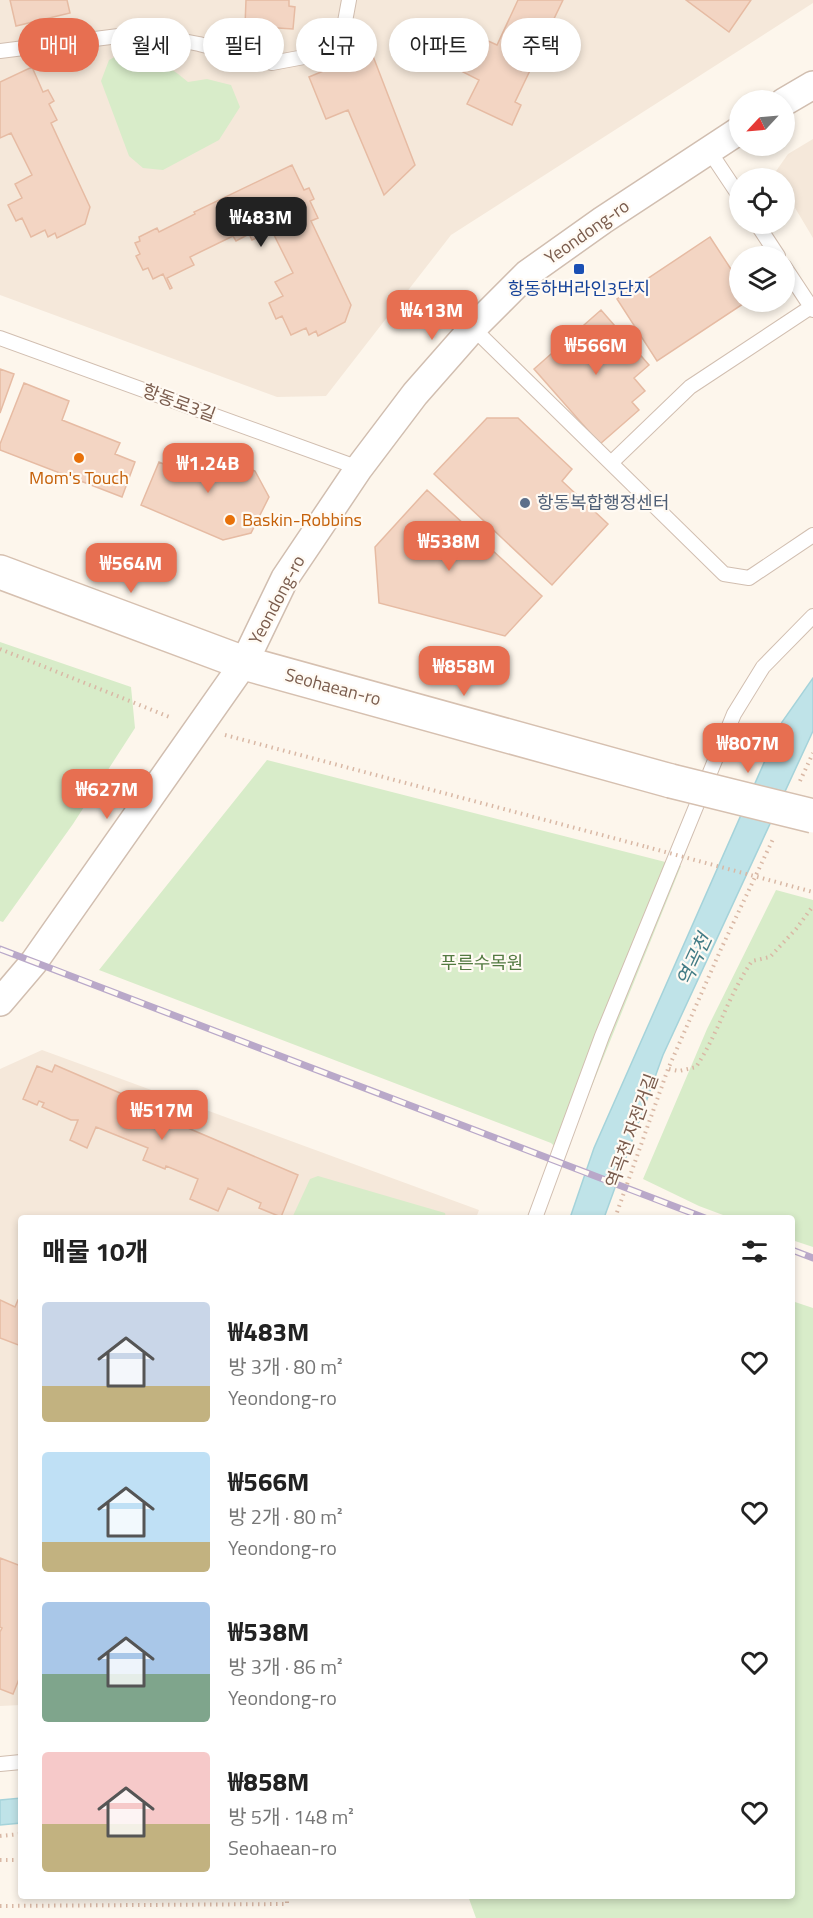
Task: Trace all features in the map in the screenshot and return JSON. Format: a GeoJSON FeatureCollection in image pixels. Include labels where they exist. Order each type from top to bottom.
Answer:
{"type":"FeatureCollection","features":[{"type":"Feature","properties":{"kind":"main road","name":"Seohaean-ro"},"geometry":{"type":"LineString","coordinates":[[0,572],[244,663],[671,781],[813,816]]}},
{"type":"Feature","properties":{"kind":"street"},"geometry":{"type":"LineString","coordinates":[[795,96],[813,85]]}},
{"type":"Feature","properties":{"kind":"street","name":"Yeondong-ro"},"geometry":{"type":"LineString","coordinates":[[0,1002],[34,962],[244,663],[285,578],[359,468],[415,394],[473,328],[527,274],[603,220],[729,137]]}},
{"type":"Feature","properties":{"kind":"lane"},"geometry":{"type":"LineString","coordinates":[[0,51],[142,33],[199,44],[272,63],[320,54],[344,27],[349,0]]}},
{"type":"Feature","properties":{"kind":"lane"},"geometry":{"type":"LineString","coordinates":[[708,149],[729,180]]}},
{"type":"Feature","properties":{"kind":"lane"},"geometry":{"type":"LineString","coordinates":[[611,463],[690,387],[812,308],[795,282]]}},
{"type":"Feature","properties":{"kind":"lane"},"geometry":{"type":"LineString","coordinates":[[473,328],[724,574],[749,578],[813,535]]}},
{"type":"Feature","properties":{"kind":"lane","name":"항동로3길"},"geometry":{"type":"LineString","coordinates":[[0,338],[359,468]]}},
{"type":"Feature","properties":{"kind":"lane"},"geometry":{"type":"LineString","coordinates":[[536,1215],[602,1036],[734,714],[763,667],[813,616]]}},
{"type":"Feature","properties":{"kind":"lane"},"geometry":{"type":"LineString","coordinates":[[0,1764],[18,1762]]}},
{"type":"Feature","properties":{"kind":"path"},"geometry":{"type":"LineString","coordinates":[[0,649],[198,728],[813,892]]}},
{"type":"Feature","properties":{"kind":"path"},"geometry":{"type":"LineString","coordinates":[[798,784],[813,753]]}},
{"type":"Feature","properties":{"kind":"path"},"geometry":{"type":"LineString","coordinates":[[616,1215],[668,1069],[774,836]]}},
{"type":"Feature","properties":{"kind":"path","name":"역곡천 자전거길"},"geometry":{"type":"LineString","coordinates":[[668,1069],[680,1071],[696,1067],[752,961],[770,957],[796,929],[813,906]]}},
{"type":"Feature","properties":{"kind":"path"},"geometry":{"type":"LineString","coordinates":[[0,1836],[18,1834]]}},
{"type":"Feature","properties":{"kind":"path"},"geometry":{"type":"LineString","coordinates":[[0,1860],[18,1860]]}},
{"type":"Feature","properties":{"kind":"path"},"geometry":{"type":"LineString","coordinates":[[126,1899],[127,1904]]}},
{"type":"Feature","properties":{"kind":"path"},"geometry":{"type":"LineString","coordinates":[[0,1906],[287,1904],[287,1899]]}},
{"type":"Feature","properties":{"kind":"shaded area"},"geometry":{"type":"Polygon","coordinates":[[[0,0],[813,0],[813,3],[451,235],[326,396],[277,397],[0,295],[0,0]]]}},
{"type":"Feature","properties":{"kind":"shaded area"},"geometry":{"type":"Polygon","coordinates":[[[813,139],[813,238],[795,208],[795,168],[778,168],[787,156],[795,156],[795,150],[813,139]]]}},
{"type":"Feature","properties":{"kind":"shaded area"},"geometry":{"type":"Polygon","coordinates":[[[42,1050],[479,1210],[477,1215],[18,1215],[18,1705],[0,1706],[0,1069],[42,1050]]]}},
{"type":"Feature","properties":{"kind":"green space"},"geometry":{"type":"Polygon","coordinates":[[[111,59],[111,72],[175,72],[188,82],[207,79],[231,85],[240,107],[219,140],[163,170],[143,168],[129,156],[101,81],[111,59]]]}},
{"type":"Feature","properties":{"kind":"green space"},"geometry":{"type":"Polygon","coordinates":[[[0,642],[131,687],[135,728],[73,824],[3,922],[0,921],[0,642]]]}},
{"type":"Feature","properties":{"kind":"green space","name":"푸른수목원"},"geometry":{"type":"Polygon","coordinates":[[[267,760],[681,866],[564,1155],[551,1143],[99,970],[267,760]]]}},
{"type":"Feature","properties":{"kind":"green space"},"geometry":{"type":"Polygon","coordinates":[[[776,890],[813,900],[813,1247],[795,1241],[795,1215],[723,1215],[643,1179],[707,1029],[776,890]]]}},
{"type":"Feature","properties":{"kind":"green space"},"geometry":{"type":"Polygon","coordinates":[[[318,1176],[445,1215],[293,1215],[310,1179],[318,1176]]]}},
{"type":"Feature","properties":{"kind":"green space"},"geometry":{"type":"Polygon","coordinates":[[[795,1302],[813,1308],[813,1918],[476,1918],[469,1899],[795,1899],[795,1302]]]}},
{"type":"Feature","properties":{"kind":"water","name":"역곡천"},"geometry":{"type":"Polygon","coordinates":[[[813,678],[813,731],[663,1055],[605,1215],[571,1215],[594,1148],[782,722],[813,678]]]}},
{"type":"Feature","properties":{"kind":"water"},"geometry":{"type":"Polygon","coordinates":[[[18,1798],[18,1823],[0,1825],[0,1800],[18,1798]]]}},
{"type":"Feature","properties":{"kind":"building"},"geometry":{"type":"Polygon","coordinates":[[[10,0],[67,0],[70,13],[49,18],[18,18],[18,26],[16,26],[10,0]]]}},
{"type":"Feature","properties":{"kind":"building"},"geometry":{"type":"Polygon","coordinates":[[[246,0],[289,0],[289,6],[295,7],[293,29],[284,28],[284,18],[245,18],[246,0]]]}},
{"type":"Feature","properties":{"kind":"building"},"geometry":{"type":"Polygon","coordinates":[[[518,0],[563,0],[554,18],[510,18],[518,0]]]}},
{"type":"Feature","properties":{"kind":"building"},"geometry":{"type":"Polygon","coordinates":[[[686,0],[751,0],[729,32],[686,0]]]}},
{"type":"Feature","properties":{"kind":"building"},"geometry":{"type":"Polygon","coordinates":[[[501,36],[501,72],[529,72],[515,102],[521,105],[512,125],[467,104],[479,80],[463,72],[489,72],[489,41],[497,45],[501,36]]]}},
{"type":"Feature","properties":{"kind":"building"},"geometry":{"type":"Polygon","coordinates":[[[377,67],[415,165],[384,195],[348,110],[326,119],[309,77],[321,72],[377,72],[377,67]]]}},
{"type":"Feature","properties":{"kind":"building"},"geometry":{"type":"Polygon","coordinates":[[[21,72],[34,72],[43,92],[48,90],[54,101],[49,104],[57,120],[51,123],[90,207],[85,224],[57,238],[55,233],[48,237],[45,230],[31,237],[22,218],[16,221],[8,205],[22,198],[15,184],[32,175],[11,133],[0,138],[0,82],[21,72]]]}},
{"type":"Feature","properties":{"kind":"building"},"geometry":{"type":"Polygon","coordinates":[[[292,165],[304,190],[309,188],[314,199],[310,201],[318,218],[311,221],[351,305],[345,322],[318,336],[316,331],[309,335],[306,328],[291,335],[282,316],[276,319],[269,303],[283,296],[275,282],[293,273],[272,231],[252,240],[249,234],[236,241],[233,236],[190,257],[194,265],[167,278],[172,288],[170,289],[163,274],[153,279],[148,268],[143,270],[136,256],[140,254],[135,243],[140,241],[139,237],[157,228],[159,232],[195,214],[194,212],[292,165]]]}},
{"type":"Feature","properties":{"kind":"building"},"geometry":{"type":"Polygon","coordinates":[[[710,237],[729,266],[729,312],[731,312],[657,361],[617,299],[710,237]]]}},
{"type":"Feature","properties":{"kind":"building"},"geometry":{"type":"Polygon","coordinates":[[[601,310],[649,365],[634,378],[645,391],[632,402],[639,410],[600,444],[534,369],[601,310]]]}},
{"type":"Feature","properties":{"kind":"building"},"geometry":{"type":"Polygon","coordinates":[[[0,369],[14,374],[0,413],[0,369]]]}},
{"type":"Feature","properties":{"kind":"building"},"geometry":{"type":"Polygon","coordinates":[[[24,383],[69,401],[62,420],[120,443],[115,454],[135,462],[122,497],[0,450],[0,444],[24,383]]]}},
{"type":"Feature","properties":{"kind":"building","name":"항동복합행정센터"},"geometry":{"type":"Polygon","coordinates":[[[487,418],[518,418],[572,469],[562,481],[608,524],[552,585],[434,474],[487,418]]]}},
{"type":"Feature","properties":{"kind":"building"},"geometry":{"type":"Polygon","coordinates":[[[192,444],[255,471],[269,497],[251,533],[223,540],[141,505],[159,462],[173,468],[178,458],[185,461],[192,444]]]}},
{"type":"Feature","properties":{"kind":"building"},"geometry":{"type":"Polygon","coordinates":[[[427,490],[542,596],[505,636],[379,603],[375,547],[427,490]]]}},
{"type":"Feature","properties":{"kind":"building"},"geometry":{"type":"Polygon","coordinates":[[[55,1065],[150,1106],[148,1111],[298,1175],[282,1215],[259,1208],[261,1203],[228,1188],[218,1211],[190,1199],[198,1179],[166,1166],[165,1169],[143,1160],[148,1148],[96,1127],[87,1148],[70,1140],[78,1120],[71,1120],[42,1107],[44,1103],[39,1101],[37,1105],[23,1099],[37,1066],[52,1072],[55,1065]]]}},
{"type":"Feature","properties":{"kind":"building"},"geometry":{"type":"Polygon","coordinates":[[[0,1300],[15,1307],[18,1300],[18,1345],[0,1338],[0,1300]]]}},
{"type":"Feature","properties":{"kind":"building"},"geometry":{"type":"Polygon","coordinates":[[[0,1558],[18,1565],[18,1682],[13,1694],[0,1689],[0,1632],[2,1628],[0,1627],[0,1558]]]}},
{"type":"Feature","properties":{"kind":"railway"},"geometry":{"type":"LineString","coordinates":[[0,949],[697,1215]]}},
{"type":"Feature","properties":{"kind":"railway"},"geometry":{"type":"LineString","coordinates":[[795,1251],[813,1258]]}},
{"type":"Feature","properties":{"kind":"place","name":"항동하버라인3단지"},"geometry":{"type":"Point","coordinates":[579,269]}},
{"type":"Feature","properties":{"kind":"place","name":"Mom's Touch"},"geometry":{"type":"Point","coordinates":[79,458]}},
{"type":"Feature","properties":{"kind":"place","name":"항동복합행정센터"},"geometry":{"type":"Point","coordinates":[525,503]}},
{"type":"Feature","properties":{"kind":"place","name":"Baskin-Robbins"},"geometry":{"type":"Point","coordinates":[230,520]}}]}
